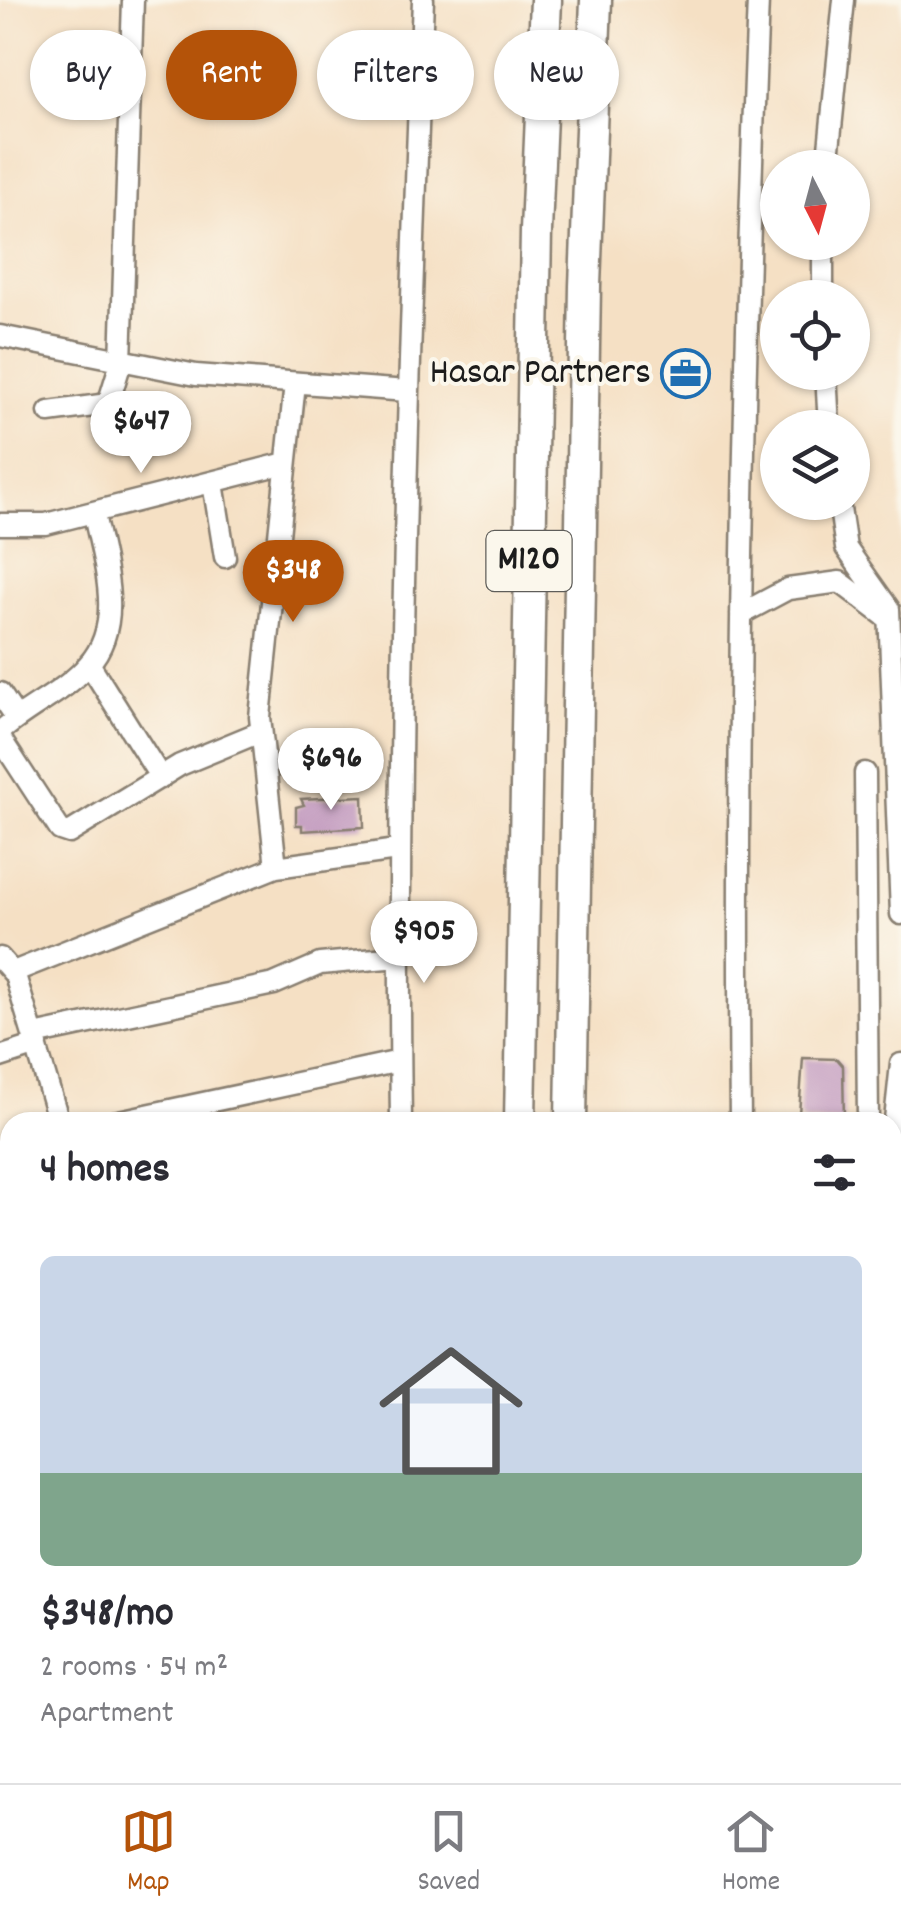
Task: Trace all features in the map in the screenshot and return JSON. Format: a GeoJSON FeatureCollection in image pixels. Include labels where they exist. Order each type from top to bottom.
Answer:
{"type":"FeatureCollection","features":[{"type":"Feature","properties":{"kind":"highway","name":"M120"},"geometry":{"type":"LineString","coordinates":[[520,1112],[536,231],[546,0]]}},
{"type":"Feature","properties":{"kind":"highway","name":"M120"},"geometry":{"type":"LineString","coordinates":[[571,1112],[584,323],[596,0]]}},
{"type":"Feature","properties":{"kind":"street"},"geometry":{"type":"LineString","coordinates":[[49,412],[108,404],[122,362],[133,0]]}},
{"type":"Feature","properties":{"kind":"street"},"geometry":{"type":"LineString","coordinates":[[401,1112],[397,850],[407,391],[423,0]]}},
{"type":"Feature","properties":{"kind":"street"},"geometry":{"type":"LineString","coordinates":[[740,1112],[741,614],[758,0]]}},
{"type":"Feature","properties":{"kind":"street"},"geometry":{"type":"LineString","coordinates":[[828,150],[844,0]]}},
{"type":"Feature","properties":{"kind":"street"},"geometry":{"type":"LineString","coordinates":[[0,336],[196,375],[407,391]]}},
{"type":"Feature","properties":{"kind":"street"},"geometry":{"type":"LineString","coordinates":[[276,868],[260,732],[295,383]]}},
{"type":"Feature","properties":{"kind":"street"},"geometry":{"type":"LineString","coordinates":[[0,524],[46,524],[94,514],[286,463]]}},
{"type":"Feature","properties":{"kind":"street"},"geometry":{"type":"LineString","coordinates":[[214,483],[225,557]]}},
{"type":"Feature","properties":{"kind":"street"},"geometry":{"type":"LineString","coordinates":[[5,729],[90,665],[108,627],[110,595],[94,514]]}},
{"type":"Feature","properties":{"kind":"street"},"geometry":{"type":"LineString","coordinates":[[842,520],[846,548],[895,618],[901,914]]}},
{"type":"Feature","properties":{"kind":"street"},"geometry":{"type":"LineString","coordinates":[[741,614],[788,589],[840,582],[895,618]]}},
{"type":"Feature","properties":{"kind":"street"},"geometry":{"type":"LineString","coordinates":[[90,665],[161,778]]}},
{"type":"Feature","properties":{"kind":"street"},"geometry":{"type":"LineString","coordinates":[[0,693],[5,729],[65,832],[76,832],[180,765],[260,732]]}},
{"type":"Feature","properties":{"kind":"street"},"geometry":{"type":"LineString","coordinates":[[866,773],[868,1112]]}},
{"type":"Feature","properties":{"kind":"street"},"geometry":{"type":"LineString","coordinates":[[55,1112],[36,1040],[6,965],[276,868],[397,850]]}},
{"type":"Feature","properties":{"kind":"street"},"geometry":{"type":"LineString","coordinates":[[0,1057],[36,1040],[274,984],[320,964],[398,957]]}},
{"type":"Feature","properties":{"kind":"street"},"geometry":{"type":"LineString","coordinates":[[161,1112],[400,1061]]}},
{"type":"Feature","properties":{"kind":"street"},"geometry":{"type":"LineString","coordinates":[[896,1112],[901,1064]]}},
{"type":"Feature","properties":{"kind":"building"},"geometry":{"type":"Polygon","coordinates":[[[363,796],[364,827],[302,831],[302,825],[296,825],[296,807],[304,805],[301,799],[363,796]]]}},
{"type":"Feature","properties":{"kind":"building"},"geometry":{"type":"Polygon","coordinates":[[[803,1058],[837,1059],[843,1066],[844,1112],[799,1112],[803,1058]]]}},
{"type":"Feature","properties":{"kind":"place","name":"Hasar Partners"},"geometry":{"type":"Point","coordinates":[686,374]}}]}
